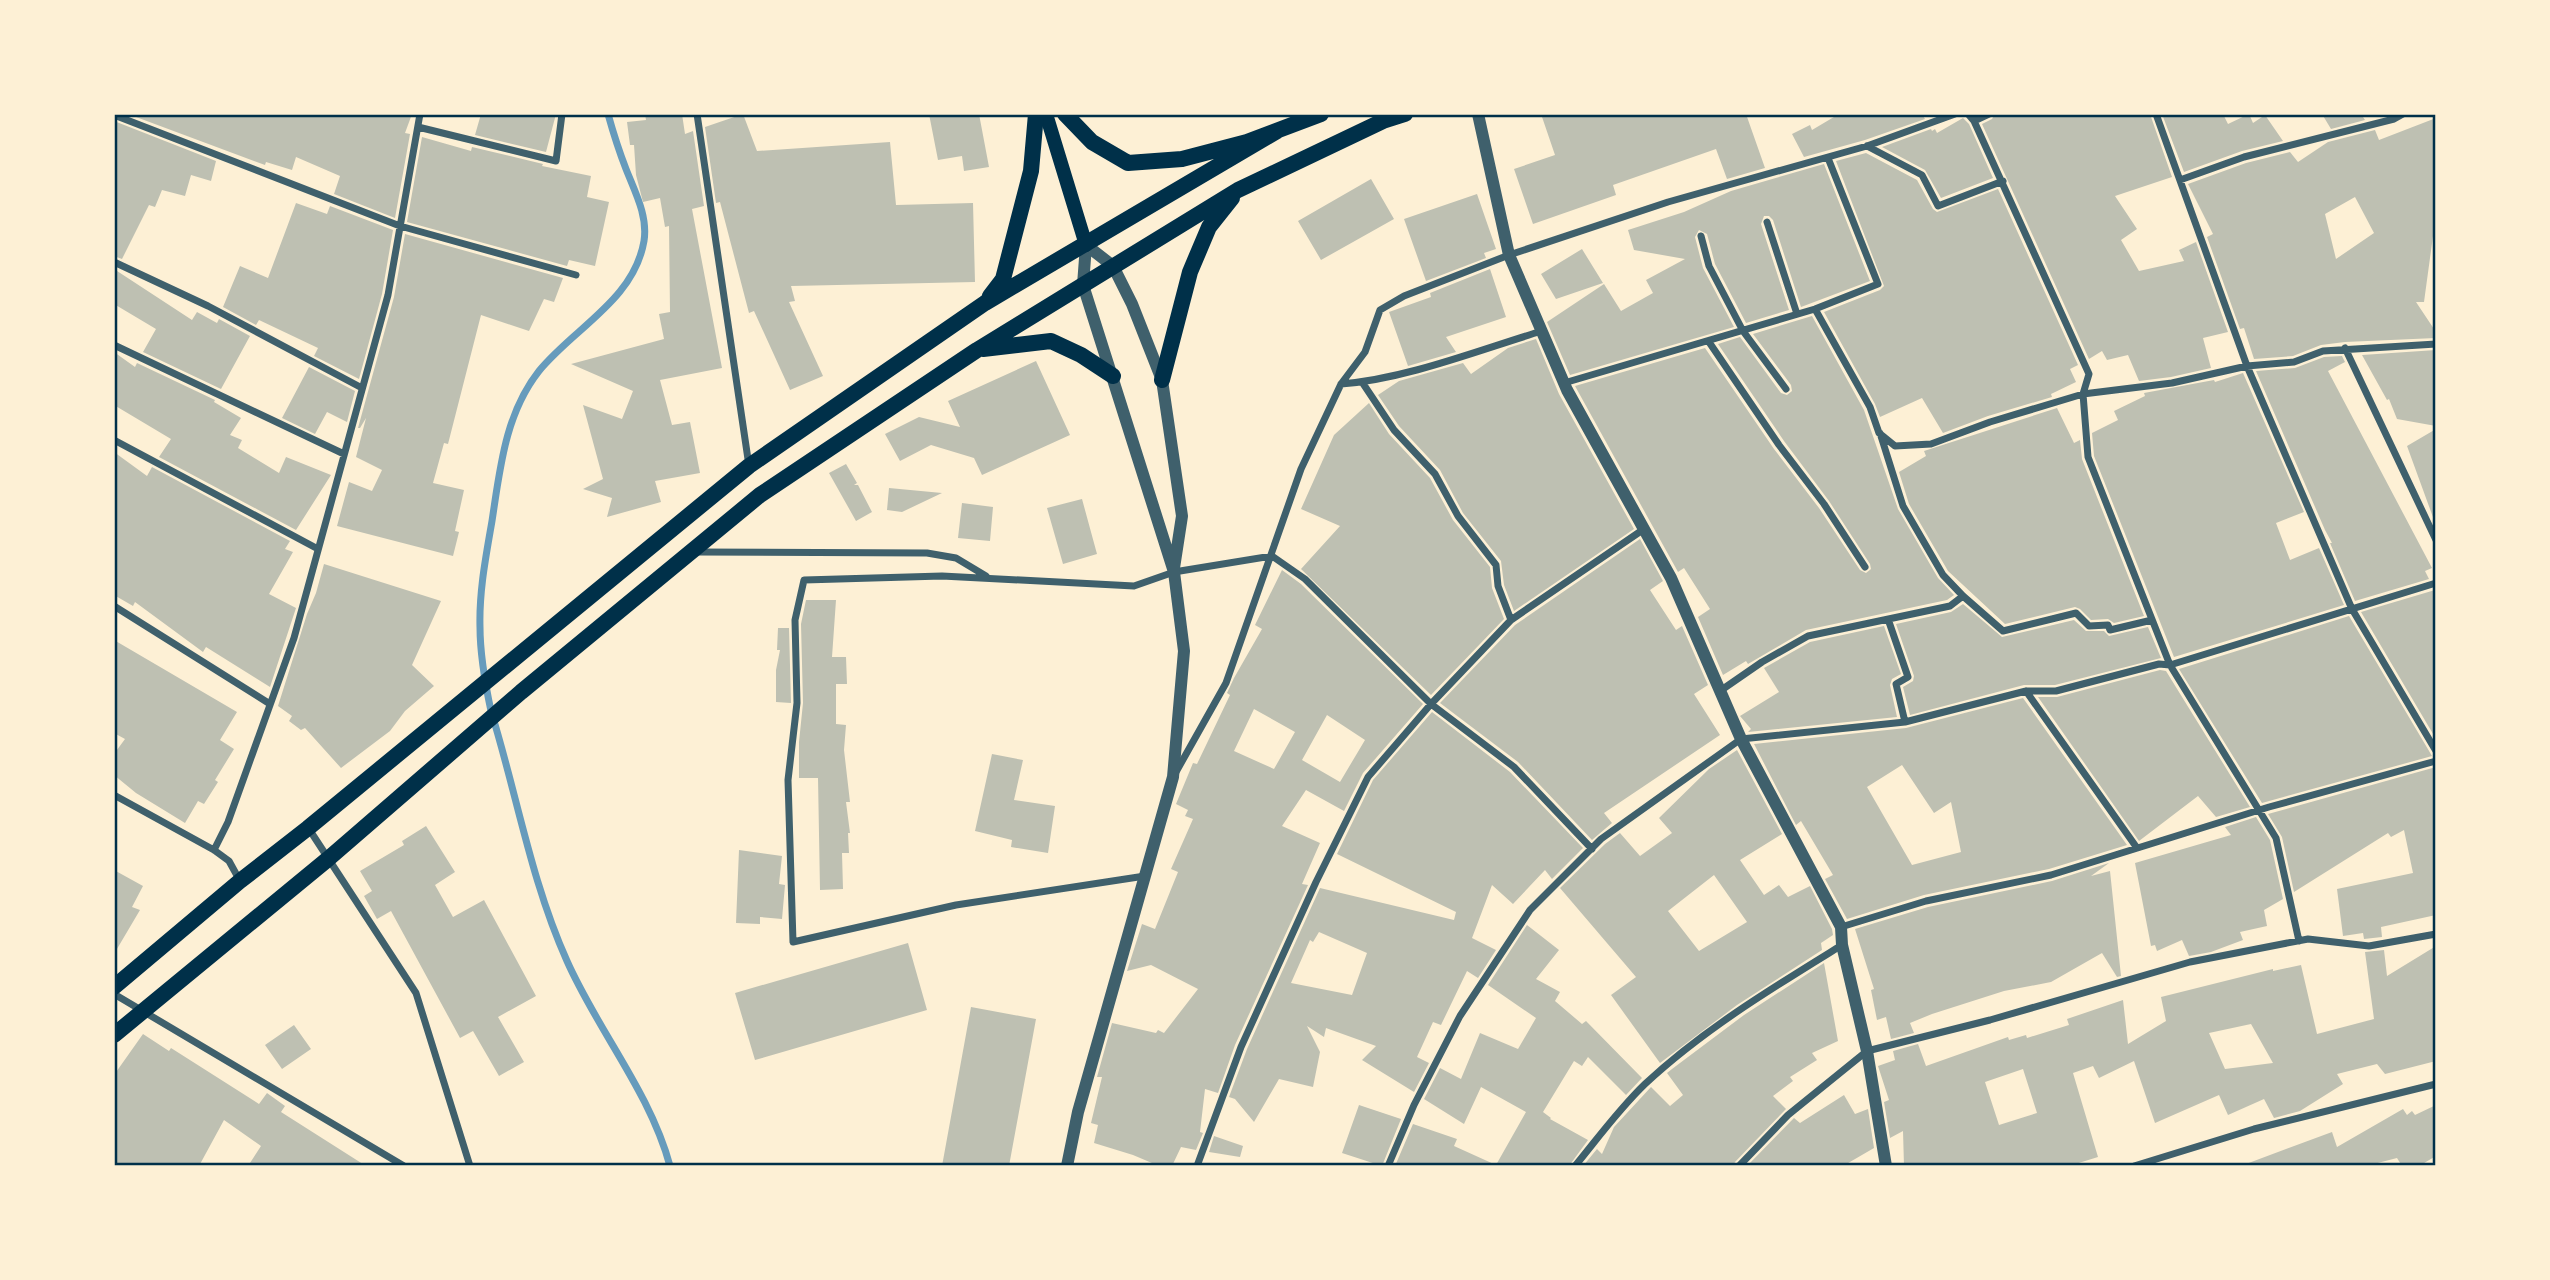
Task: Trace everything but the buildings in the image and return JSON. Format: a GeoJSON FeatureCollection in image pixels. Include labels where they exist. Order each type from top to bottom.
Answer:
{"type":"FeatureCollection","features":[{"type":"Feature","properties":{"kind":"main road"},"geometry":{"type":"LineString","coordinates":[[985,303],[1003,279],[1031,171],[1036,114]]}},
{"type":"Feature","properties":{"kind":"main road"},"geometry":{"type":"LineString","coordinates":[[1046,114],[1086,245]]}},
{"type":"Feature","properties":{"kind":"main road"},"geometry":{"type":"LineString","coordinates":[[1065,114],[1092,142],[1128,163],[1182,159],[1277,131],[1321,114]]}},
{"type":"Feature","properties":{"kind":"main road"},"geometry":{"type":"LineString","coordinates":[[114,1035],[328,859],[521,692],[760,495],[977,350],[1238,190],[1383,121],[1405,114]]}},
{"type":"Feature","properties":{"kind":"main road"},"geometry":{"type":"LineString","coordinates":[[114,987],[749,466],[985,303],[1277,131]]}},
{"type":"Feature","properties":{"kind":"main road"},"geometry":{"type":"LineString","coordinates":[[1162,380],[1190,272],[1209,227],[1238,190]]}},
{"type":"Feature","properties":{"kind":"main road"},"geometry":{"type":"LineString","coordinates":[[977,350],[1051,341],[1081,355],[1113,376]]}},
{"type":"Feature","properties":{"kind":"street"},"geometry":{"type":"LineString","coordinates":[[214,850],[228,822],[294,638],[388,295],[420,114]]}},
{"type":"Feature","properties":{"kind":"street"},"geometry":{"type":"LineString","coordinates":[[418,127],[556,161],[562,114]]}},
{"type":"Feature","properties":{"kind":"street"},"geometry":{"type":"LineString","coordinates":[[696,114],[749,466]]}},
{"type":"Feature","properties":{"kind":"street"},"geometry":{"type":"LineString","coordinates":[[1478,114],[1508,255],[1564,383],[1671,578],[1741,739],[1841,927],[1842,945],[1867,1051],[1886,1166]]}},
{"type":"Feature","properties":{"kind":"street"},"geometry":{"type":"LineString","coordinates":[[1173,776],[1226,683],[1301,469],[1341,384],[1365,352],[1380,310],[1404,296],[1508,255],[1668,202],[1867,146],[1955,114]]}},
{"type":"Feature","properties":{"kind":"street"},"geometry":{"type":"LineString","coordinates":[[1968,114],[2003,181],[2090,374],[2082,394],[2088,457],[2170,665],[2276,838],[2300,941]]}},
{"type":"Feature","properties":{"kind":"street"},"geometry":{"type":"LineString","coordinates":[[1974,121],[1989,114]]}},
{"type":"Feature","properties":{"kind":"street"},"geometry":{"type":"LineString","coordinates":[[2156,114],[2246,366],[2352,609],[2436,751]]}},
{"type":"Feature","properties":{"kind":"street"},"geometry":{"type":"LineString","coordinates":[[2180,180],[2245,157],[2403,114]]}},
{"type":"Feature","properties":{"kind":"street"},"geometry":{"type":"LineString","coordinates":[[114,115],[400,226],[576,275]]}},
{"type":"Feature","properties":{"kind":"street"},"geometry":{"type":"LineString","coordinates":[[1867,146],[1922,175],[1938,206],[2003,181]]}},
{"type":"Feature","properties":{"kind":"street"},"geometry":{"type":"LineString","coordinates":[[1564,383],[1815,309],[1878,284],[1828,158]]}},
{"type":"Feature","properties":{"kind":"street"},"geometry":{"type":"LineString","coordinates":[[1767,222],[1797,314]]}},
{"type":"Feature","properties":{"kind":"street"},"geometry":{"type":"LineString","coordinates":[[1701,236],[1709,266],[1743,331],[1786,389]]}},
{"type":"Feature","properties":{"kind":"street"},"geometry":{"type":"LineString","coordinates":[[1086,245],[1113,266],[1132,303],[1162,380],[1182,516],[1174,572]]}},
{"type":"Feature","properties":{"kind":"street"},"geometry":{"type":"LineString","coordinates":[[1067,1166],[1078,1112],[1173,776],[1184,652],[1174,572],[1083,285],[1086,245]]}},
{"type":"Feature","properties":{"kind":"street"},"geometry":{"type":"LineString","coordinates":[[114,262],[208,306],[362,388]]}},
{"type":"Feature","properties":{"kind":"street"},"geometry":{"type":"LineString","coordinates":[[1815,309],[1870,407],[1903,506],[1943,575],[1963,596],[2003,631],[2076,613],[2089,626],[2108,625],[2110,630],[2152,620]]}},
{"type":"Feature","properties":{"kind":"street"},"geometry":{"type":"LineString","coordinates":[[1341,384],[1362,382],[1438,363],[1542,331]]}},
{"type":"Feature","properties":{"kind":"street"},"geometry":{"type":"LineString","coordinates":[[1709,342],[1865,566]]}},
{"type":"Feature","properties":{"kind":"street"},"geometry":{"type":"LineString","coordinates":[[1880,433],[1895,446],[1931,444],[1990,422],[2082,394],[2172,383],[2246,366],[2294,362],[2323,351],[2436,344]]}},
{"type":"Feature","properties":{"kind":"street"},"geometry":{"type":"LineString","coordinates":[[114,345],[344,454]]}},
{"type":"Feature","properties":{"kind":"street"},"geometry":{"type":"LineString","coordinates":[[2345,348],[2436,540]]}},
{"type":"Feature","properties":{"kind":"street"},"geometry":{"type":"LineString","coordinates":[[1362,382],[1395,430],[1435,474],[1458,516],[1496,565],[1498,586],[1511,620]]}},
{"type":"Feature","properties":{"kind":"street"},"geometry":{"type":"LineString","coordinates":[[114,440],[318,549]]}},
{"type":"Feature","properties":{"kind":"street"},"geometry":{"type":"LineString","coordinates":[[1197,1166],[1241,1047],[1316,882],[1368,777],[1431,704],[1511,620],[1644,529]]}},
{"type":"Feature","properties":{"kind":"street"},"geometry":{"type":"LineString","coordinates":[[692,552],[928,553],[956,558],[989,578]]}},
{"type":"Feature","properties":{"kind":"street"},"geometry":{"type":"LineString","coordinates":[[1145,876],[957,905],[793,942],[788,780],[797,703],[795,621],[804,580],[943,576],[1134,586],[1174,572],[1272,556],[1305,579],[1431,704],[1514,767],[1592,849]]}},
{"type":"Feature","properties":{"kind":"street"},"geometry":{"type":"LineString","coordinates":[[1388,1166],[1414,1105],[1460,1016],[1530,910],[1601,839],[1741,739],[1905,722],[2026,691],[2056,691],[2159,664],[2170,665],[2436,583]]}},
{"type":"Feature","properties":{"kind":"street"},"geometry":{"type":"LineString","coordinates":[[1720,691],[1762,662],[1808,636],[1950,606],[1963,596]]}},
{"type":"Feature","properties":{"kind":"street"},"geometry":{"type":"LineString","coordinates":[[114,606],[270,704]]}},
{"type":"Feature","properties":{"kind":"street"},"geometry":{"type":"LineString","coordinates":[[1888,620],[1908,677],[1896,684],[1905,722]]}},
{"type":"Feature","properties":{"kind":"street"},"geometry":{"type":"LineString","coordinates":[[2026,691],[2137,848]]}},
{"type":"Feature","properties":{"kind":"street"},"geometry":{"type":"LineString","coordinates":[[1841,927],[1926,901],[2051,875],[2260,810],[2436,761]]}},
{"type":"Feature","properties":{"kind":"street"},"geometry":{"type":"LineString","coordinates":[[114,795],[214,850],[229,862],[240,881]]}},
{"type":"Feature","properties":{"kind":"street"},"geometry":{"type":"LineString","coordinates":[[308,828],[416,993],[470,1166]]}},
{"type":"Feature","properties":{"kind":"street"},"geometry":{"type":"LineString","coordinates":[[1740,1166],[1788,1115],[1867,1051],[1990,1020],[2190,962],[2308,939],[2369,946],[2436,934]]}},
{"type":"Feature","properties":{"kind":"street"},"geometry":{"type":"LineString","coordinates":[[1576,1166],[1620,1110],[1672,1061],[1739,1009],[1842,945]]}},
{"type":"Feature","properties":{"kind":"street"},"geometry":{"type":"LineString","coordinates":[[114,994],[404,1166]]}},
{"type":"Feature","properties":{"kind":"street"},"geometry":{"type":"LineString","coordinates":[[2134,1166],[2254,1129],[2436,1084]]}},
{"type":"Feature","properties":{"kind":"waterway"},"geometry":{"type":"LineString","coordinates":[[608,114],[640,204],[644,241],[638,262],[616,297],[553,355],[539,371],[518,405],[506,443],[485,560],[480,638],[491,711],[534,869],[554,931],[580,987],[650,1113],[670,1166]]}}]}
